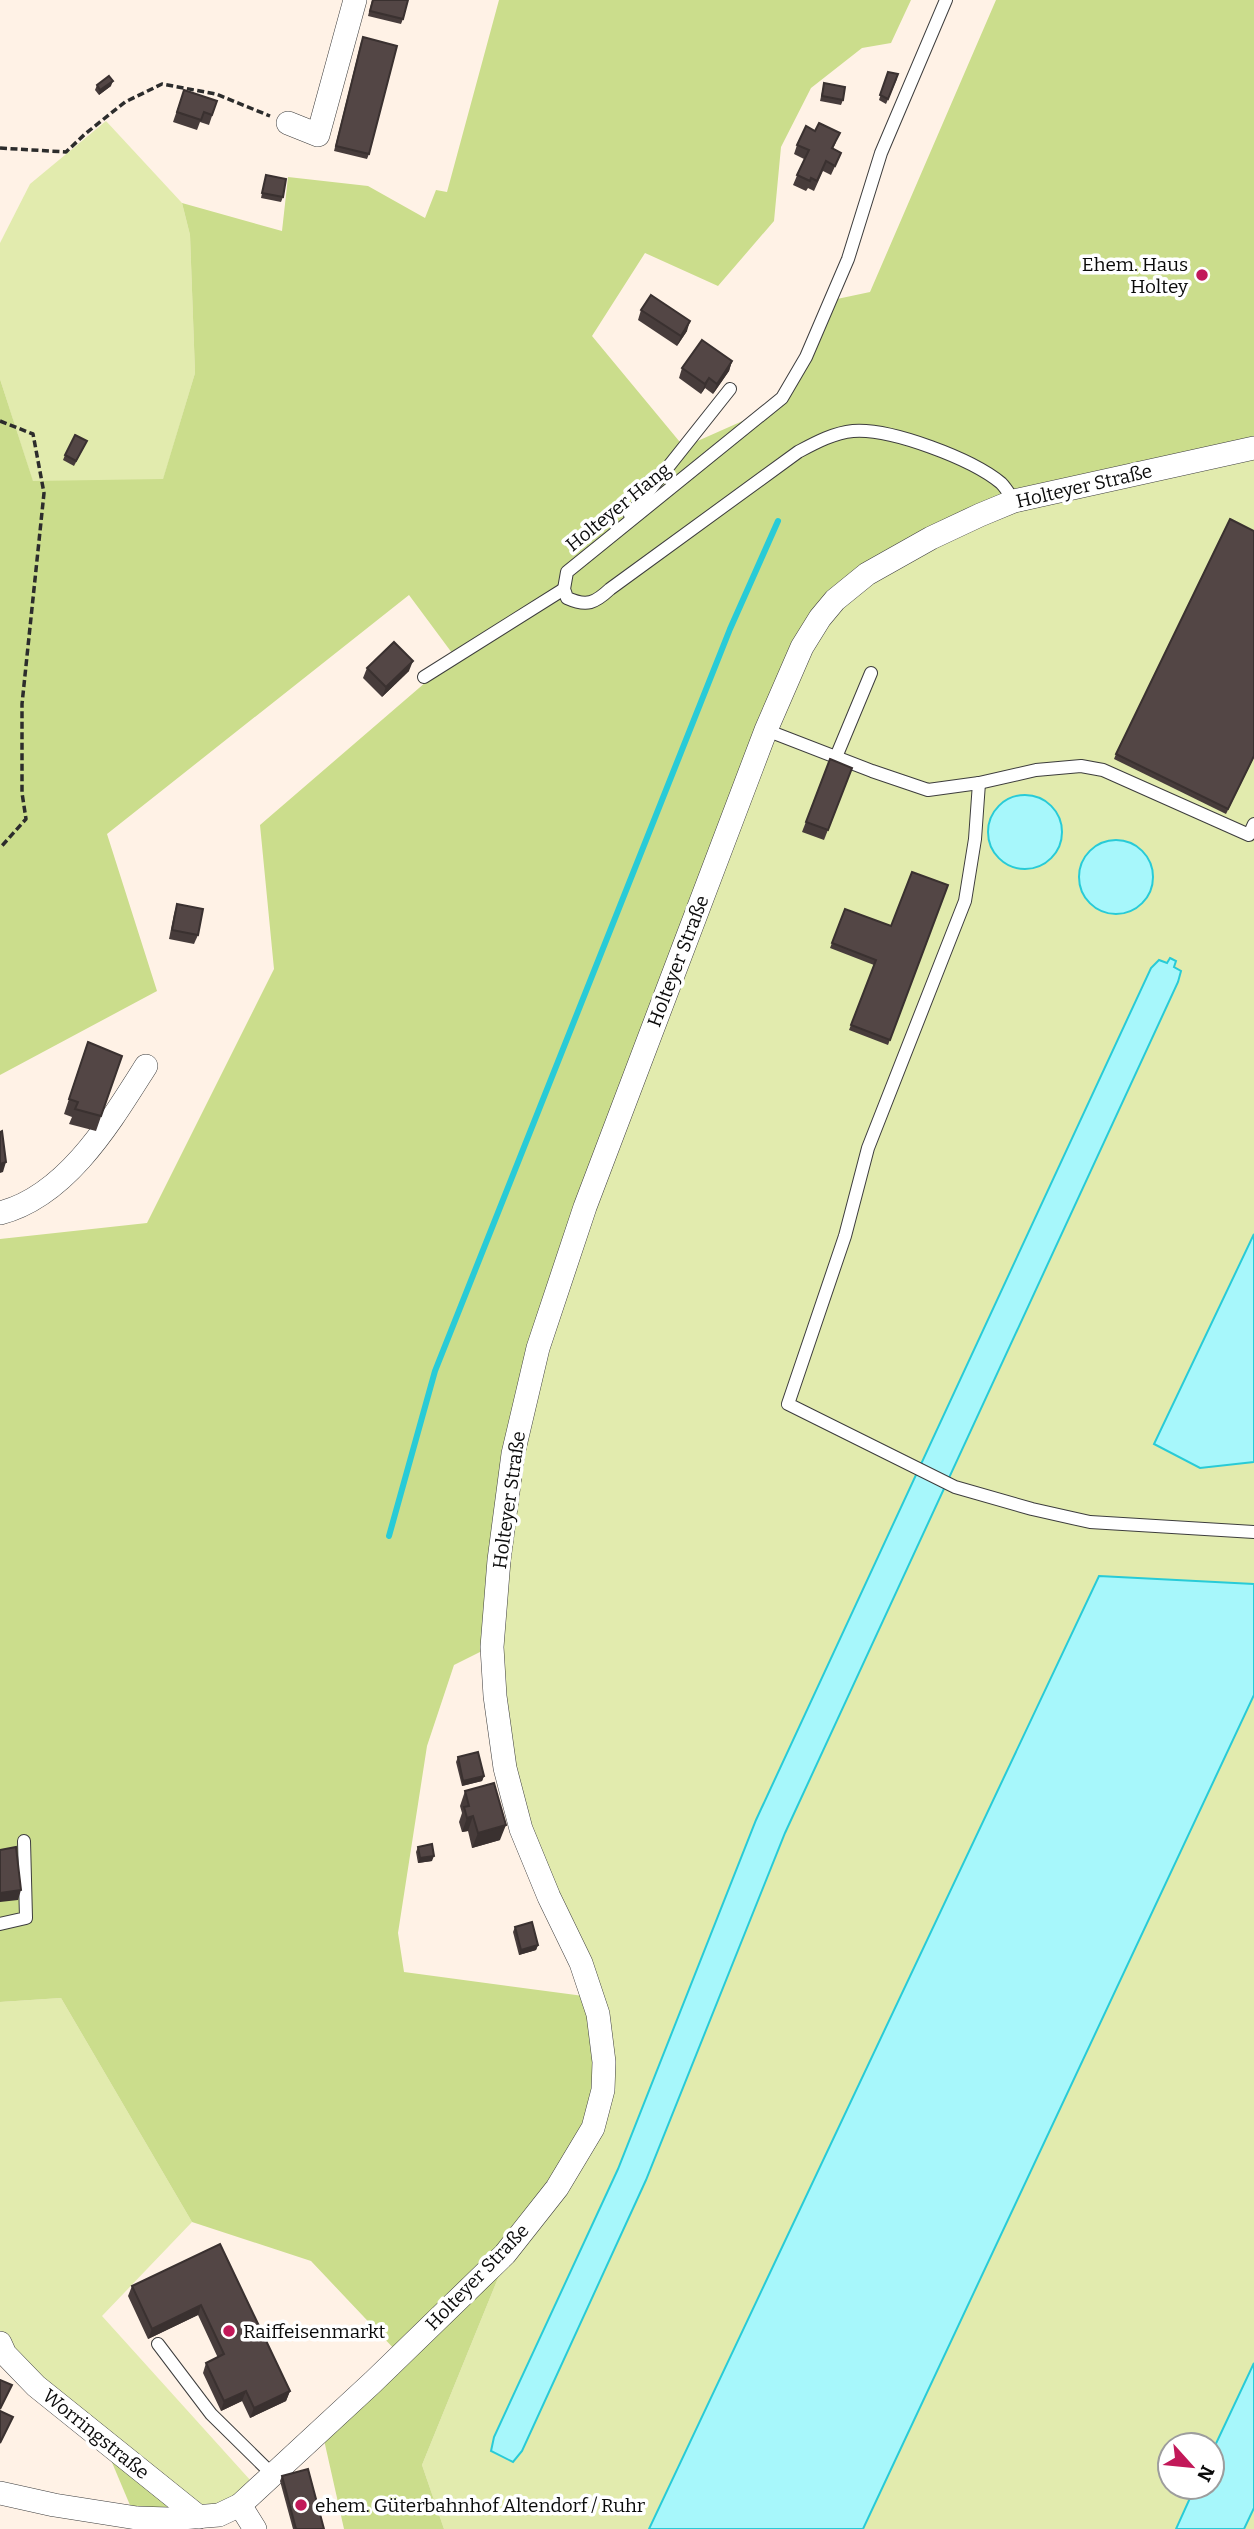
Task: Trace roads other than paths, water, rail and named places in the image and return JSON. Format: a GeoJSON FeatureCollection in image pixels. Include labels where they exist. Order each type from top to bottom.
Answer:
{"type":"FeatureCollection","features":[{"type":"Feature","properties":{"kind":"street"},"geometry":{"type":"LineString","coordinates":[[288,123],[318,135],[355,0]]}},
{"type":"Feature","properties":{"kind":"street","name":"Holteyer Straße"},"geometry":{"type":"LineString","coordinates":[[0,2493],[99,2521],[219,2515],[240,2505],[373,2382],[505,2254],[557,2188],[593,2128],[603,2090],[604,2063],[598,2014],[582,1963],[521,1829],[505,1769],[495,1696],[492,1647],[499,1560],[513,1454],[538,1348],[585,1207],[766,730],[802,647],[820,618],[835,600],[867,574],[932,538],[1014,501],[1254,448]]}},
{"type":"Feature","properties":{"kind":"street"},"geometry":{"type":"LineString","coordinates":[[0,1213],[14,1209],[49,1188],[82,1157],[107,1128],[146,1066]]}},
{"type":"Feature","properties":{"kind":"street","name":"Worringstraße"},"geometry":{"type":"LineString","coordinates":[[0,2343],[5,2354],[36,2386],[199,2517]]}},
{"type":"Feature","properties":{"kind":"street"},"geometry":{"type":"LineString","coordinates":[[240,2505],[256,2529]]}},
{"type":"Feature","properties":{"kind":"lane","name":"Holteyer Hang"},"geometry":{"type":"LineString","coordinates":[[564,589],[567,572],[782,398],[806,357],[848,259],[881,153],[946,0]]}},
{"type":"Feature","properties":{"kind":"lane"},"geometry":{"type":"LineString","coordinates":[[615,534],[730,389]]}},
{"type":"Feature","properties":{"kind":"lane"},"geometry":{"type":"LineString","coordinates":[[424,677],[564,589],[567,598],[580,604],[597,601],[798,452],[838,434],[869,431],[934,449],[984,471],[1003,485],[1014,501]]}},
{"type":"Feature","properties":{"kind":"lane"},"geometry":{"type":"LineString","coordinates":[[836,757],[871,673]]}},
{"type":"Feature","properties":{"kind":"lane"},"geometry":{"type":"LineString","coordinates":[[766,730],[929,790],[979,783],[1036,770],[1081,766],[1103,769],[1249,835],[1254,824]]}},
{"type":"Feature","properties":{"kind":"lane"},"geometry":{"type":"LineString","coordinates":[[979,783],[975,839],[965,901],[868,1148],[845,1236],[788,1404],[955,1487],[1032,1509],[1090,1522],[1254,1532]]}},
{"type":"Feature","properties":{"kind":"lane"},"geometry":{"type":"LineString","coordinates":[[0,1924],[26,1918],[24,1840]]}},
{"type":"Feature","properties":{"kind":"lane"},"geometry":{"type":"LineString","coordinates":[[159,2344],[211,2414],[273,2475]]}},
{"type":"Feature","properties":{"kind":"water"},"geometry":{"type":"Polygon","coordinates":[[[1018,795],[1032,795],[1046,801],[1056,811],[1062,832],[1060,846],[1046,863],[1032,869],[1018,869],[1004,863],[994,853],[988,839],[988,825],[994,811],[1004,801],[1018,795]]]}},
{"type":"Feature","properties":{"kind":"water"},"geometry":{"type":"Polygon","coordinates":[[[1109,840],[1123,840],[1137,846],[1147,856],[1153,877],[1151,891],[1137,908],[1123,914],[1109,914],[1095,908],[1085,898],[1079,884],[1079,870],[1085,856],[1095,846],[1109,840]]]}},
{"type":"Feature","properties":{"kind":"water"},"geometry":{"type":"Polygon","coordinates":[[[1170,958],[1176,961],[1174,967],[1181,971],[1178,982],[785,1833],[646,2180],[522,2451],[513,2462],[491,2451],[494,2437],[618,2169],[756,1820],[1151,968],[1159,960],[1167,963],[1170,958]]]}},
{"type":"Feature","properties":{"kind":"water"},"geometry":{"type":"Polygon","coordinates":[[[1254,1234],[1254,1462],[1200,1468],[1154,1444],[1254,1234]]]}},
{"type":"Feature","properties":{"kind":"water"},"geometry":{"type":"Polygon","coordinates":[[[1099,1576],[1254,1584],[1254,1695],[863,2529],[649,2529],[1099,1576]]]}},
{"type":"Feature","properties":{"kind":"water"},"geometry":{"type":"Polygon","coordinates":[[[1254,2363],[1254,2508],[1244,2529],[1176,2529],[1189,2501],[1226,2501],[1226,2431],[1222,2431],[1254,2363]]]}},
{"type":"Feature","properties":{"kind":"waterway"},"geometry":{"type":"LineString","coordinates":[[389,1536],[435,1371],[730,629],[778,521]]}},
{"type":"Feature","properties":{"kind":"place","name":"Ehem. Haus Holtey"},"geometry":{"type":"Point","coordinates":[1202,275]}},
{"type":"Feature","properties":{"kind":"place","name":"Raiffeisenmarkt"},"geometry":{"type":"Point","coordinates":[229,2331]}},
{"type":"Feature","properties":{"kind":"place","name":"ehem. Güterbahnhof Altendorf / Ruhr"},"geometry":{"type":"Point","coordinates":[301,2505]}}]}
